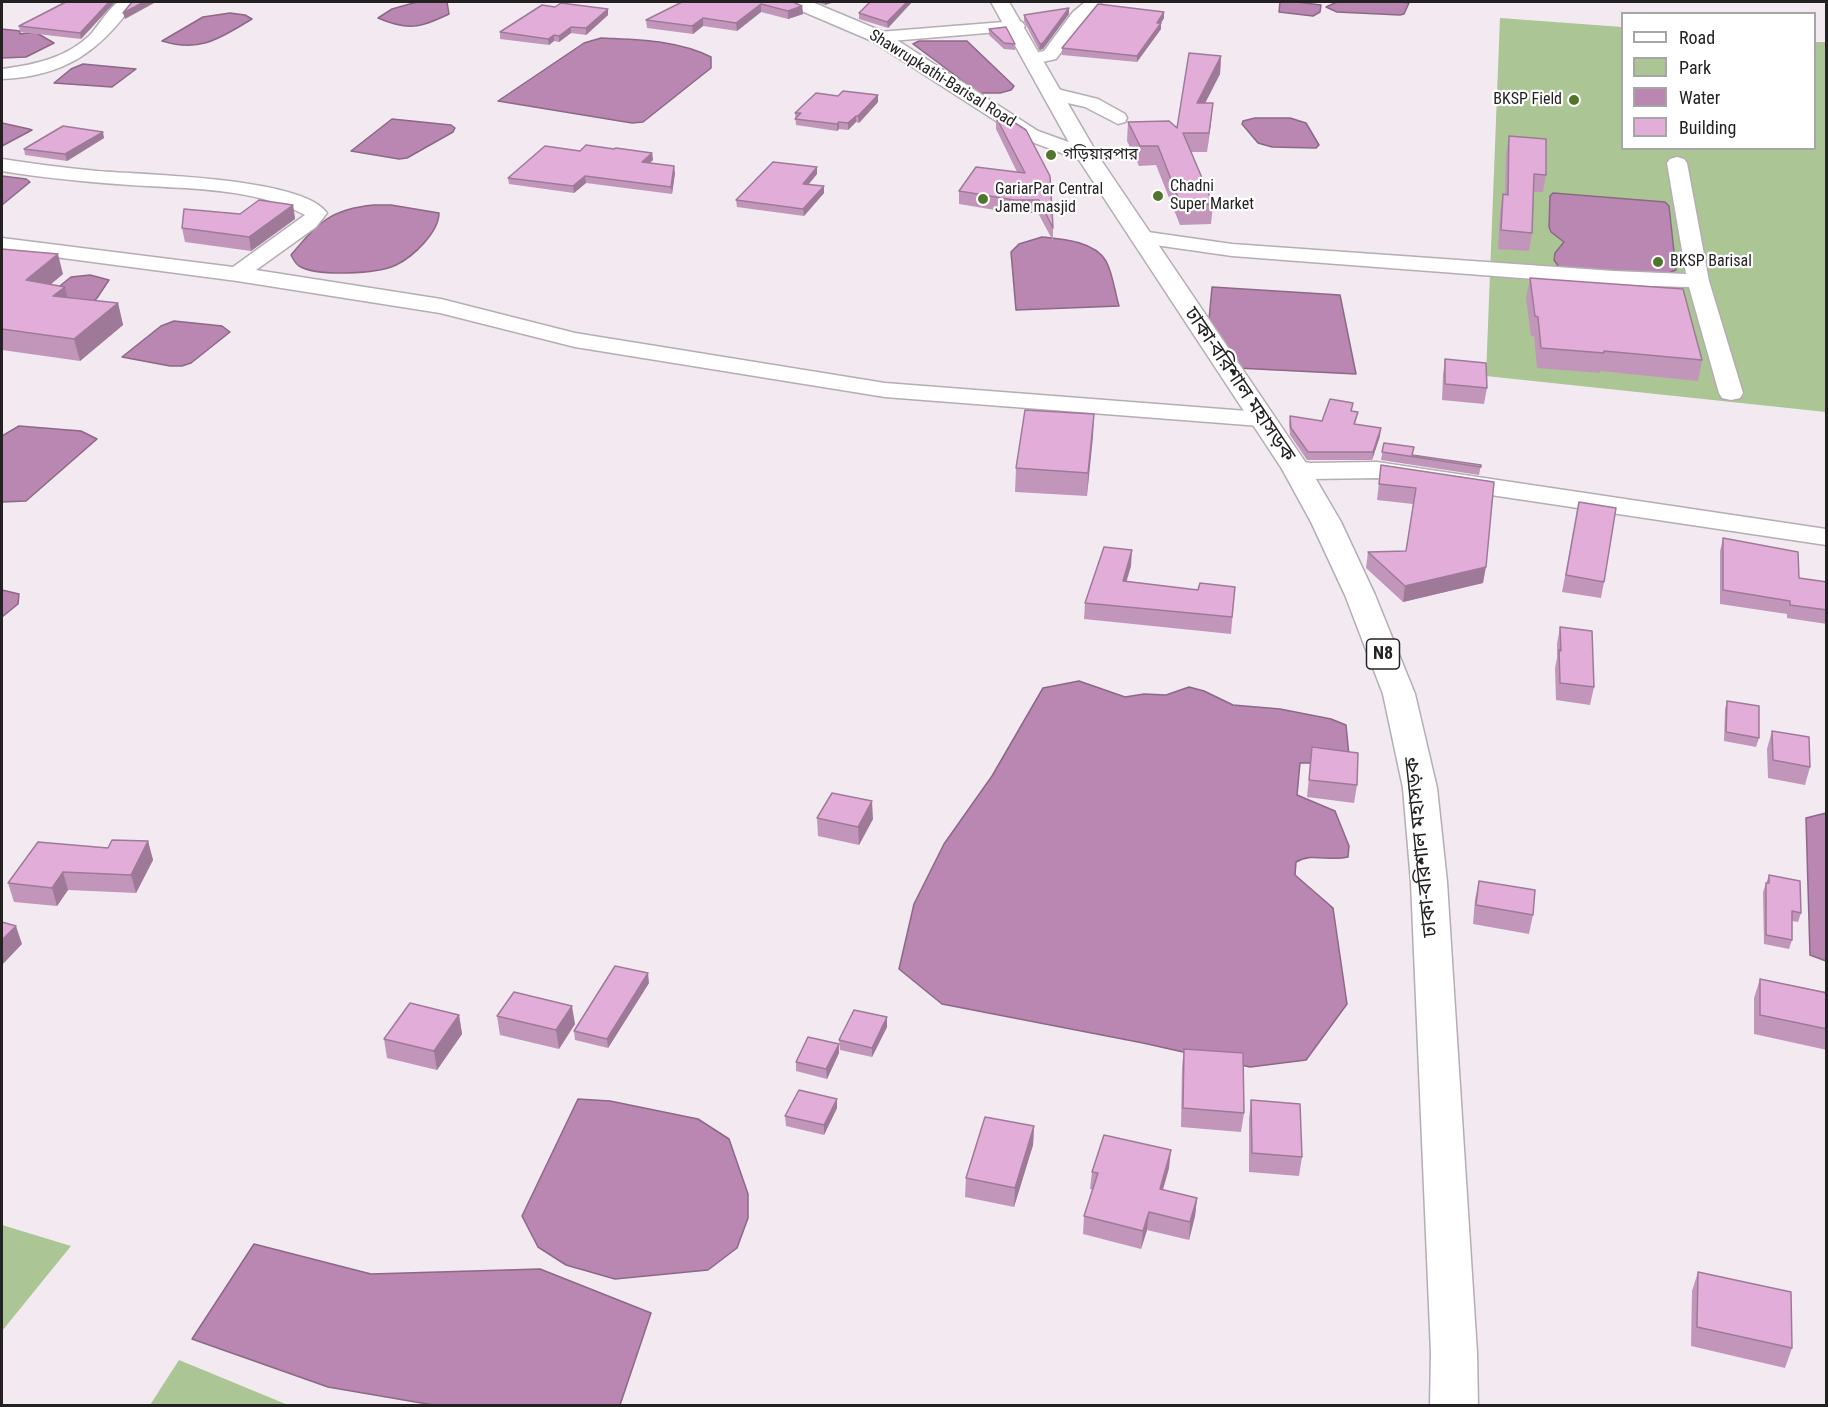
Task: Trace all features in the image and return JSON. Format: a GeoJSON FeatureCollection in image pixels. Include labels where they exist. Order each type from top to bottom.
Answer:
{"type":"FeatureCollection","features":[{"type":"Feature","properties":{"kind":"main road","name":"Shawrupkathi-Barisal Road"},"geometry":{"type":"LineString","coordinates":[[797,2],[879,37],[1030,135],[1088,157]]}},
{"type":"Feature","properties":{"kind":"main road","name":"ঢাকা-বরিশাল মহাসড়ক"},"geometry":{"type":"LineString","coordinates":[[1008,14],[1088,157],[1296,470],[1326,522],[1360,595],[1399,693],[1420,788],[1429,882],[1454,1353],[1454,1406]]}},
{"type":"Feature","properties":{"kind":"street"},"geometry":{"type":"LineString","coordinates":[[2,75],[39,69],[78,52],[93,41],[118,9],[127,2]]}},
{"type":"Feature","properties":{"kind":"street"},"geometry":{"type":"LineString","coordinates":[[1034,59],[1050,55],[1079,16],[1094,2]]}},
{"type":"Feature","properties":{"kind":"street"},"geometry":{"type":"LineString","coordinates":[[879,37],[1008,14]]}},
{"type":"Feature","properties":{"kind":"street"},"geometry":{"type":"LineString","coordinates":[[1053,94],[1091,103],[1118,118]]}},
{"type":"Feature","properties":{"kind":"street"},"geometry":{"type":"LineString","coordinates":[[1677,163],[1698,281],[1731,393]]}},
{"type":"Feature","properties":{"kind":"street"},"geometry":{"type":"LineString","coordinates":[[2,165],[43,172],[209,185],[278,197],[310,208],[317,213],[309,223],[237,274]]}},
{"type":"Feature","properties":{"kind":"street"},"geometry":{"type":"LineString","coordinates":[[1141,237],[1232,250],[1613,278],[1698,281]]}},
{"type":"Feature","properties":{"kind":"street"},"geometry":{"type":"LineString","coordinates":[[2,244],[237,274],[441,306],[575,340],[885,390],[1260,419]]}},
{"type":"Feature","properties":{"kind":"street"},"geometry":{"type":"LineString","coordinates":[[1296,470],[1388,471],[1827,537]]}},
{"type":"Feature","properties":{"kind":"green space","name":"BKSP Barisal"},"geometry":{"type":"Polygon","coordinates":[[[1500,18],[1621,27],[1621,150],[1816,150],[1816,42],[1826,42],[1826,412],[1486,376],[1500,18]]]}},
{"type":"Feature","properties":{"kind":"green space"},"geometry":{"type":"Polygon","coordinates":[[[2,1225],[71,1246],[2,1331],[2,1225]]]}},
{"type":"Feature","properties":{"kind":"green space"},"geometry":{"type":"Polygon","coordinates":[[[179,1360],[288,1405],[150,1405],[179,1360]]]}},
{"type":"Feature","properties":{"kind":"water"},"geometry":{"type":"Polygon","coordinates":[[[417,2],[447,2],[449,14],[414,26],[398,25],[378,18],[392,9],[417,2]]]}},
{"type":"Feature","properties":{"kind":"water"},"geometry":{"type":"Polygon","coordinates":[[[1280,2],[1321,5],[1320,12],[1313,16],[1279,12],[1280,2]]]}},
{"type":"Feature","properties":{"kind":"water"},"geometry":{"type":"Polygon","coordinates":[[[1337,2],[1409,3],[1404,14],[1400,15],[1337,12],[1326,7],[1337,2]]]}},
{"type":"Feature","properties":{"kind":"water"},"geometry":{"type":"Polygon","coordinates":[[[230,13],[245,15],[252,19],[210,42],[188,45],[162,41],[203,17],[230,13]]]}},
{"type":"Feature","properties":{"kind":"water"},"geometry":{"type":"Polygon","coordinates":[[[2,29],[20,31],[20,34],[35,32],[54,43],[26,57],[2,58],[2,29]]]}},
{"type":"Feature","properties":{"kind":"water"},"geometry":{"type":"Polygon","coordinates":[[[601,38],[658,42],[685,47],[711,57],[711,68],[643,122],[632,123],[498,101],[584,43],[601,38]]]}},
{"type":"Feature","properties":{"kind":"water"},"geometry":{"type":"Polygon","coordinates":[[[919,41],[967,41],[1014,86],[1011,90],[1000,93],[979,93],[913,44],[919,41]]]}},
{"type":"Feature","properties":{"kind":"water"},"geometry":{"type":"Polygon","coordinates":[[[83,64],[136,69],[112,87],[54,83],[71,69],[83,64]]]}},
{"type":"Feature","properties":{"kind":"water"},"geometry":{"type":"Polygon","coordinates":[[[1255,118],[1290,118],[1306,123],[1319,145],[1316,148],[1272,147],[1258,143],[1242,124],[1243,121],[1255,118]]]}},
{"type":"Feature","properties":{"kind":"water"},"geometry":{"type":"Polygon","coordinates":[[[392,119],[451,125],[455,128],[453,132],[407,158],[399,159],[351,151],[392,119]]]}},
{"type":"Feature","properties":{"kind":"water"},"geometry":{"type":"Polygon","coordinates":[[[2,123],[29,129],[32,130],[2,146],[2,123]]]}},
{"type":"Feature","properties":{"kind":"water"},"geometry":{"type":"Polygon","coordinates":[[[2,176],[26,179],[30,182],[2,205],[2,176]]]}},
{"type":"Feature","properties":{"kind":"water"},"geometry":{"type":"Polygon","coordinates":[[[1553,193],[1665,202],[1669,206],[1676,270],[1663,275],[1559,267],[1554,260],[1555,253],[1564,242],[1551,232],[1549,227],[1550,196],[1553,193]]]}},
{"type":"Feature","properties":{"kind":"water"},"geometry":{"type":"Polygon","coordinates":[[[374,205],[391,205],[439,213],[438,220],[430,236],[417,250],[403,261],[387,268],[348,273],[320,272],[299,266],[291,255],[309,234],[326,220],[346,210],[374,205]]]}},
{"type":"Feature","properties":{"kind":"water"},"geometry":{"type":"Polygon","coordinates":[[[1042,237],[1077,242],[1101,254],[1110,272],[1119,306],[1016,310],[1011,252],[1019,244],[1042,237]]]}},
{"type":"Feature","properties":{"kind":"water"},"geometry":{"type":"Polygon","coordinates":[[[90,275],[109,280],[90,305],[41,301],[71,277],[90,275]]]}},
{"type":"Feature","properties":{"kind":"water"},"geometry":{"type":"Polygon","coordinates":[[[1212,287],[1340,295],[1356,374],[1237,368],[1207,342],[1212,287]]]}},
{"type":"Feature","properties":{"kind":"water"},"geometry":{"type":"Polygon","coordinates":[[[174,321],[222,326],[230,332],[191,363],[182,366],[122,357],[161,326],[174,321]]]}},
{"type":"Feature","properties":{"kind":"water"},"geometry":{"type":"Polygon","coordinates":[[[19,426],[81,431],[97,439],[26,501],[2,502],[2,436],[19,426]]]}},
{"type":"Feature","properties":{"kind":"water"},"geometry":{"type":"Polygon","coordinates":[[[2,590],[19,594],[18,604],[2,617],[2,590]]]}},
{"type":"Feature","properties":{"kind":"water"},"geometry":{"type":"Polygon","coordinates":[[[1079,681],[1125,697],[1144,694],[1166,695],[1189,687],[1204,691],[1233,705],[1280,709],[1331,719],[1346,725],[1349,756],[1345,763],[1300,763],[1297,795],[1335,811],[1349,846],[1348,857],[1315,857],[1296,862],[1295,875],[1333,908],[1347,1004],[1306,1060],[1250,1067],[1143,1043],[942,1004],[899,969],[914,904],[944,844],[992,776],[1043,688],[1079,681]]]}},
{"type":"Feature","properties":{"kind":"water"},"geometry":{"type":"Polygon","coordinates":[[[1826,813],[1826,961],[1810,955],[1806,818],[1826,813]]]}},
{"type":"Feature","properties":{"kind":"water"},"geometry":{"type":"Polygon","coordinates":[[[578,1099],[610,1101],[698,1119],[729,1139],[748,1194],[748,1218],[737,1248],[708,1270],[615,1279],[566,1265],[538,1247],[522,1216],[578,1099]]]}},
{"type":"Feature","properties":{"kind":"water"},"geometry":{"type":"Polygon","coordinates":[[[254,1244],[371,1274],[540,1269],[651,1313],[620,1405],[433,1405],[328,1387],[192,1339],[254,1244]]]}},
{"type":"Feature","properties":{"kind":"building"},"geometry":{"type":"Polygon","coordinates":[[[66,2],[109,2],[80,33],[19,26],[66,2]]]}},
{"type":"Feature","properties":{"kind":"building"},"geometry":{"type":"Polygon","coordinates":[[[132,2],[144,2],[123,13],[132,2]]]}},
{"type":"Feature","properties":{"kind":"building"},"geometry":{"type":"Polygon","coordinates":[[[682,2],[793,2],[802,6],[788,11],[761,4],[736,23],[703,18],[692,26],[646,20],[682,2]]]}},
{"type":"Feature","properties":{"kind":"building"},"geometry":{"type":"Polygon","coordinates":[[[870,2],[907,2],[887,22],[859,13],[870,2]]]}},
{"type":"Feature","properties":{"kind":"building"},"geometry":{"type":"Polygon","coordinates":[[[561,3],[608,9],[586,28],[571,27],[559,36],[554,35],[548,39],[500,32],[542,5],[555,7],[561,3]]]}},
{"type":"Feature","properties":{"kind":"building"},"geometry":{"type":"Polygon","coordinates":[[[1098,4],[1164,12],[1157,23],[1161,23],[1137,56],[1062,48],[1098,4]]]}},
{"type":"Feature","properties":{"kind":"building"},"geometry":{"type":"Polygon","coordinates":[[[1069,8],[1043,43],[1040,44],[1024,15],[1069,8]]]}},
{"type":"Feature","properties":{"kind":"building"},"geometry":{"type":"Polygon","coordinates":[[[1006,27],[1015,44],[1004,43],[989,29],[1006,27]]]}},
{"type":"Feature","properties":{"kind":"building"},"geometry":{"type":"Polygon","coordinates":[[[1189,53],[1221,56],[1197,103],[1213,103],[1209,133],[1183,133],[1213,204],[1181,205],[1158,146],[1140,146],[1128,122],[1169,121],[1177,128],[1189,53]]]}},
{"type":"Feature","properties":{"kind":"building"},"geometry":{"type":"Polygon","coordinates":[[[843,91],[878,95],[848,123],[839,122],[837,124],[795,119],[801,113],[795,113],[816,93],[838,96],[843,91]]]}},
{"type":"Feature","properties":{"kind":"building"},"geometry":{"type":"Polygon","coordinates":[[[1001,114],[1026,130],[1050,176],[1053,228],[1039,200],[1014,200],[959,191],[976,167],[1025,173],[996,117],[1001,114]]]}},
{"type":"Feature","properties":{"kind":"building"},"geometry":{"type":"Polygon","coordinates":[[[63,126],[103,132],[65,154],[24,149],[63,126]]]}},
{"type":"Feature","properties":{"kind":"building"},"geometry":{"type":"Polygon","coordinates":[[[1509,136],[1546,139],[1546,175],[1534,174],[1532,233],[1501,230],[1503,194],[1508,195],[1509,136]]]}},
{"type":"Feature","properties":{"kind":"building"},"geometry":{"type":"Polygon","coordinates":[[[586,145],[652,153],[642,162],[674,166],[671,187],[585,176],[573,186],[508,178],[545,146],[580,151],[586,145]]]}},
{"type":"Feature","properties":{"kind":"building"},"geometry":{"type":"Polygon","coordinates":[[[773,162],[817,167],[803,184],[824,186],[803,209],[736,200],[773,162]]]}},
{"type":"Feature","properties":{"kind":"building"},"geometry":{"type":"Polygon","coordinates":[[[259,200],[293,205],[249,237],[182,228],[184,209],[240,214],[259,200]]]}},
{"type":"Feature","properties":{"kind":"building"},"geometry":{"type":"Polygon","coordinates":[[[2,249],[58,254],[26,280],[65,287],[53,296],[118,303],[74,339],[2,329],[2,249]]]}},
{"type":"Feature","properties":{"kind":"building"},"geometry":{"type":"Polygon","coordinates":[[[1530,278],[1683,289],[1702,360],[1541,348],[1538,317],[1535,316],[1530,278]]]}},
{"type":"Feature","properties":{"kind":"building"},"geometry":{"type":"Polygon","coordinates":[[[1445,359],[1486,363],[1487,388],[1445,384],[1445,359]]]}},
{"type":"Feature","properties":{"kind":"building"},"geometry":{"type":"Polygon","coordinates":[[[1330,399],[1353,403],[1351,411],[1358,412],[1354,424],[1381,428],[1373,452],[1308,452],[1291,428],[1290,416],[1322,421],[1330,399]]]}},
{"type":"Feature","properties":{"kind":"building"},"geometry":{"type":"Polygon","coordinates":[[[1025,410],[1094,414],[1088,473],[1016,468],[1025,410]]]}},
{"type":"Feature","properties":{"kind":"building"},"geometry":{"type":"Polygon","coordinates":[[[1384,443],[1414,447],[1412,455],[1481,465],[1481,467],[1382,452],[1384,443]]]}},
{"type":"Feature","properties":{"kind":"building"},"geometry":{"type":"Polygon","coordinates":[[[1381,465],[1494,482],[1486,567],[1405,586],[1368,552],[1406,551],[1416,488],[1379,484],[1381,465]]]}},
{"type":"Feature","properties":{"kind":"building"},"geometry":{"type":"Polygon","coordinates":[[[1579,502],[1616,508],[1604,582],[1566,575],[1579,502]]]}},
{"type":"Feature","properties":{"kind":"building"},"geometry":{"type":"Polygon","coordinates":[[[1723,538],[1798,552],[1799,578],[1827,582],[1827,610],[1790,605],[1790,601],[1723,590],[1723,538]]]}},
{"type":"Feature","properties":{"kind":"building"},"geometry":{"type":"Polygon","coordinates":[[[1104,547],[1132,550],[1123,581],[1198,590],[1200,583],[1235,587],[1232,617],[1085,603],[1104,547]]]}},
{"type":"Feature","properties":{"kind":"building"},"geometry":{"type":"Polygon","coordinates":[[[1560,627],[1592,631],[1594,687],[1560,683],[1560,627]]]}},
{"type":"Feature","properties":{"kind":"building"},"geometry":{"type":"Polygon","coordinates":[[[1727,701],[1759,706],[1759,738],[1726,732],[1727,701]]]}},
{"type":"Feature","properties":{"kind":"building"},"geometry":{"type":"Polygon","coordinates":[[[1772,731],[1809,737],[1810,767],[1773,760],[1772,731]]]}},
{"type":"Feature","properties":{"kind":"building"},"geometry":{"type":"Polygon","coordinates":[[[1312,747],[1358,753],[1357,785],[1309,780],[1312,747]]]}},
{"type":"Feature","properties":{"kind":"building"},"geometry":{"type":"Polygon","coordinates":[[[832,793],[872,801],[858,827],[817,818],[832,793]]]}},
{"type":"Feature","properties":{"kind":"building"},"geometry":{"type":"Polygon","coordinates":[[[112,840],[148,841],[131,875],[63,872],[52,888],[8,883],[38,842],[108,848],[112,840]]]}},
{"type":"Feature","properties":{"kind":"building"},"geometry":{"type":"Polygon","coordinates":[[[1769,875],[1800,881],[1801,913],[1792,911],[1792,940],[1766,935],[1766,883],[1769,883],[1769,875]]]}},
{"type":"Feature","properties":{"kind":"building"},"geometry":{"type":"Polygon","coordinates":[[[1479,881],[1535,890],[1533,915],[1476,905],[1479,881]]]}},
{"type":"Feature","properties":{"kind":"building"},"geometry":{"type":"Polygon","coordinates":[[[2,922],[16,926],[2,940],[2,922]]]}},
{"type":"Feature","properties":{"kind":"building"},"geometry":{"type":"Polygon","coordinates":[[[615,966],[648,973],[607,1039],[574,1031],[615,966]]]}},
{"type":"Feature","properties":{"kind":"building"},"geometry":{"type":"Polygon","coordinates":[[[1760,979],[1827,993],[1827,1029],[1760,1015],[1760,979]]]}},
{"type":"Feature","properties":{"kind":"building"},"geometry":{"type":"Polygon","coordinates":[[[514,992],[572,1006],[556,1030],[497,1016],[514,992]]]}},
{"type":"Feature","properties":{"kind":"building"},"geometry":{"type":"Polygon","coordinates":[[[410,1003],[459,1015],[434,1051],[384,1039],[410,1003]]]}},
{"type":"Feature","properties":{"kind":"building"},"geometry":{"type":"Polygon","coordinates":[[[854,1010],[887,1017],[872,1048],[839,1040],[854,1010]]]}},
{"type":"Feature","properties":{"kind":"building"},"geometry":{"type":"Polygon","coordinates":[[[808,1037],[839,1044],[826,1069],[796,1062],[808,1037]]]}},
{"type":"Feature","properties":{"kind":"building"},"geometry":{"type":"Polygon","coordinates":[[[1184,1049],[1243,1053],[1244,1113],[1183,1108],[1184,1049]]]}},
{"type":"Feature","properties":{"kind":"building"},"geometry":{"type":"Polygon","coordinates":[[[799,1090],[837,1099],[824,1125],[785,1116],[799,1090]]]}},
{"type":"Feature","properties":{"kind":"building"},"geometry":{"type":"Polygon","coordinates":[[[1251,1100],[1300,1104],[1302,1157],[1252,1153],[1251,1100]]]}},
{"type":"Feature","properties":{"kind":"building"},"geometry":{"type":"Polygon","coordinates":[[[985,1117],[1034,1126],[1015,1188],[966,1178],[985,1117]]]}},
{"type":"Feature","properties":{"kind":"building"},"geometry":{"type":"Polygon","coordinates":[[[1104,1135],[1171,1150],[1160,1189],[1197,1198],[1190,1222],[1149,1212],[1143,1231],[1084,1216],[1098,1173],[1092,1172],[1104,1135]]]}},
{"type":"Feature","properties":{"kind":"building"},"geometry":{"type":"Polygon","coordinates":[[[1698,1272],[1791,1292],[1792,1348],[1697,1327],[1698,1272]]]}},
{"type":"Feature","properties":{"kind":"place","name":"BKSP Field"},"geometry":{"type":"Point","coordinates":[1574,100]}},
{"type":"Feature","properties":{"kind":"place","name":"গড়িয়ারপার"},"geometry":{"type":"Point","coordinates":[1051,155]}},
{"type":"Feature","properties":{"kind":"place","name":"Chadni Super Market"},"geometry":{"type":"Point","coordinates":[1158,196]}},
{"type":"Feature","properties":{"kind":"place","name":"GariarPar Central Jame masjid"},"geometry":{"type":"Point","coordinates":[983,199]}},
{"type":"Feature","properties":{"kind":"place","name":"BKSP Barisal"},"geometry":{"type":"Point","coordinates":[1658,262]}}]}
